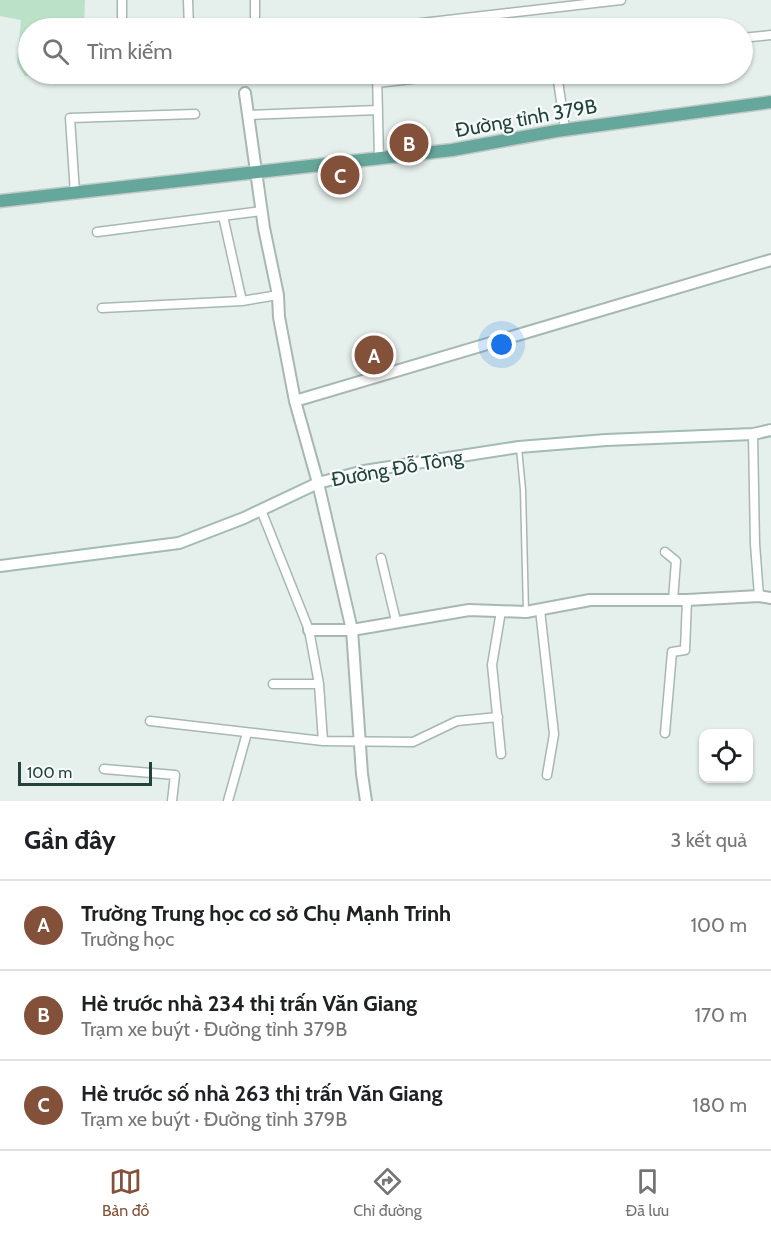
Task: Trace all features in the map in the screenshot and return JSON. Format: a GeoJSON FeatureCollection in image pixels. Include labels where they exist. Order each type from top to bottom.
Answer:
{"type":"FeatureCollection","features":[{"type":"Feature","properties":{"kind":"main road","name":"Đường tỉnh 379B"},"geometry":{"type":"LineString","coordinates":[[0,201],[452,150],[565,129],[771,102]]}},
{"type":"Feature","properties":{"kind":"street"},"geometry":{"type":"LineString","coordinates":[[122,0],[122,18]]}},
{"type":"Feature","properties":{"kind":"street"},"geometry":{"type":"LineString","coordinates":[[189,0],[189,18]]}},
{"type":"Feature","properties":{"kind":"street"},"geometry":{"type":"LineString","coordinates":[[255,0],[255,18]]}},
{"type":"Feature","properties":{"kind":"street"},"geometry":{"type":"LineString","coordinates":[[459,18],[621,0]]}},
{"type":"Feature","properties":{"kind":"street"},"geometry":{"type":"LineString","coordinates":[[753,37],[771,35]]}},
{"type":"Feature","properties":{"kind":"street"},"geometry":{"type":"LineString","coordinates":[[377,84],[379,158]]}},
{"type":"Feature","properties":{"kind":"street"},"geometry":{"type":"LineString","coordinates":[[558,84],[565,129]]}},
{"type":"Feature","properties":{"kind":"street"},"geometry":{"type":"LineString","coordinates":[[245,93],[264,228],[278,295],[279,317],[295,402],[318,483],[352,630],[359,741],[366,801]]}},
{"type":"Feature","properties":{"kind":"street"},"geometry":{"type":"LineString","coordinates":[[248,116],[378,110]]}},
{"type":"Feature","properties":{"kind":"street"},"geometry":{"type":"LineString","coordinates":[[75,193],[70,118],[195,114]]}},
{"type":"Feature","properties":{"kind":"street"},"geometry":{"type":"LineString","coordinates":[[97,232],[262,211]]}},
{"type":"Feature","properties":{"kind":"street"},"geometry":{"type":"LineString","coordinates":[[223,216],[242,301]]}},
{"type":"Feature","properties":{"kind":"street"},"geometry":{"type":"LineString","coordinates":[[295,402],[771,260]]}},
{"type":"Feature","properties":{"kind":"street"},"geometry":{"type":"LineString","coordinates":[[102,308],[242,301],[278,295]]}},
{"type":"Feature","properties":{"kind":"street","name":"Đường Đỗ Tông"},"geometry":{"type":"LineString","coordinates":[[0,566],[179,543],[261,510],[318,483],[364,471],[519,447],[606,440],[753,434],[771,430]]}},
{"type":"Feature","properties":{"kind":"street"},"geometry":{"type":"LineString","coordinates":[[753,434],[755,544],[759,596]]}},
{"type":"Feature","properties":{"kind":"street"},"geometry":{"type":"LineString","coordinates":[[261,510],[309,630],[319,684],[323,741]]}},
{"type":"Feature","properties":{"kind":"street"},"geometry":{"type":"LineString","coordinates":[[666,552],[676,561],[673,600]]}},
{"type":"Feature","properties":{"kind":"street"},"geometry":{"type":"LineString","coordinates":[[381,558],[396,621]]}},
{"type":"Feature","properties":{"kind":"street"},"geometry":{"type":"LineString","coordinates":[[309,630],[352,630],[469,610],[526,612],[590,600],[687,600],[759,596],[771,598]]}},
{"type":"Feature","properties":{"kind":"street"},"geometry":{"type":"LineString","coordinates":[[665,733],[672,652],[685,650],[687,600]]}},
{"type":"Feature","properties":{"kind":"street"},"geometry":{"type":"LineString","coordinates":[[540,610],[554,734],[547,775]]}},
{"type":"Feature","properties":{"kind":"street"},"geometry":{"type":"LineString","coordinates":[[501,611],[492,665],[501,754]]}},
{"type":"Feature","properties":{"kind":"street"},"geometry":{"type":"LineString","coordinates":[[273,684],[319,684]]}},
{"type":"Feature","properties":{"kind":"street"},"geometry":{"type":"LineString","coordinates":[[150,721],[323,741],[413,742],[457,721],[498,717]]}},
{"type":"Feature","properties":{"kind":"street"},"geometry":{"type":"LineString","coordinates":[[228,801],[248,732]]}},
{"type":"Feature","properties":{"kind":"street"},"geometry":{"type":"LineString","coordinates":[[104,769],[175,775],[172,801]]}},
{"type":"Feature","properties":{"kind":"lane"},"geometry":{"type":"LineString","coordinates":[[519,447],[523,490],[526,612]]}},
{"type":"Feature","properties":{"kind":"green space"},"geometry":{"type":"Polygon","coordinates":[[[0,0],[85,0],[84,18],[18,19],[0,16],[0,0]]]}},
{"type":"Feature","properties":{"kind":"place","name":"Hè trước nhà 234 thị trấn Văn Giang"},"geometry":{"type":"Point","coordinates":[409,143]}},
{"type":"Feature","properties":{"kind":"place","name":"Hè trước số nhà 263 thị trấn Văn Giang"},"geometry":{"type":"Point","coordinates":[340,175]}},
{"type":"Feature","properties":{"kind":"place","name":"Trường Trung học cơ sở Chụ Mạnh Trinh"},"geometry":{"type":"Point","coordinates":[374,355]}}]}
